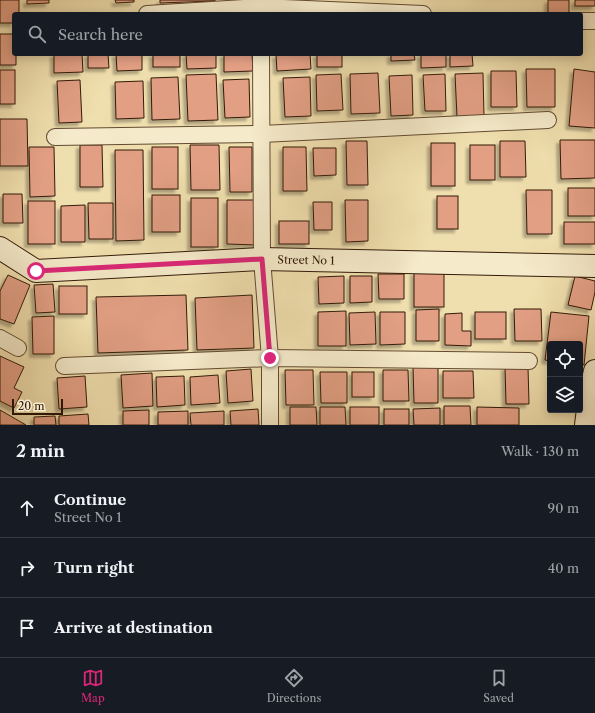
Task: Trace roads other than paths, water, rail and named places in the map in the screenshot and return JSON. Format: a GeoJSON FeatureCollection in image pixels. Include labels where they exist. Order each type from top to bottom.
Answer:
{"type":"FeatureCollection","features":[{"type":"Feature","properties":{"kind":"street"},"geometry":{"type":"LineString","coordinates":[[179,12],[260,7],[376,12]]}},
{"type":"Feature","properties":{"kind":"street"},"geometry":{"type":"LineString","coordinates":[[583,21],[595,21]]}},
{"type":"Feature","properties":{"kind":"street"},"geometry":{"type":"LineString","coordinates":[[260,56],[262,134],[262,259],[270,358],[270,425]]}},
{"type":"Feature","properties":{"kind":"street"},"geometry":{"type":"LineString","coordinates":[[55,137],[262,134],[548,120]]}},
{"type":"Feature","properties":{"kind":"street","name":"Street No 1"},"geometry":{"type":"LineString","coordinates":[[0,248],[36,271],[262,259],[595,266]]}},
{"type":"Feature","properties":{"kind":"street"},"geometry":{"type":"LineString","coordinates":[[0,338],[18,348]]}},
{"type":"Feature","properties":{"kind":"street"},"geometry":{"type":"LineString","coordinates":[[64,366],[270,358],[529,361]]}},
{"type":"Feature","properties":{"kind":"street"},"geometry":{"type":"LineString","coordinates":[[586,425],[593,393],[595,371]]}}]}
